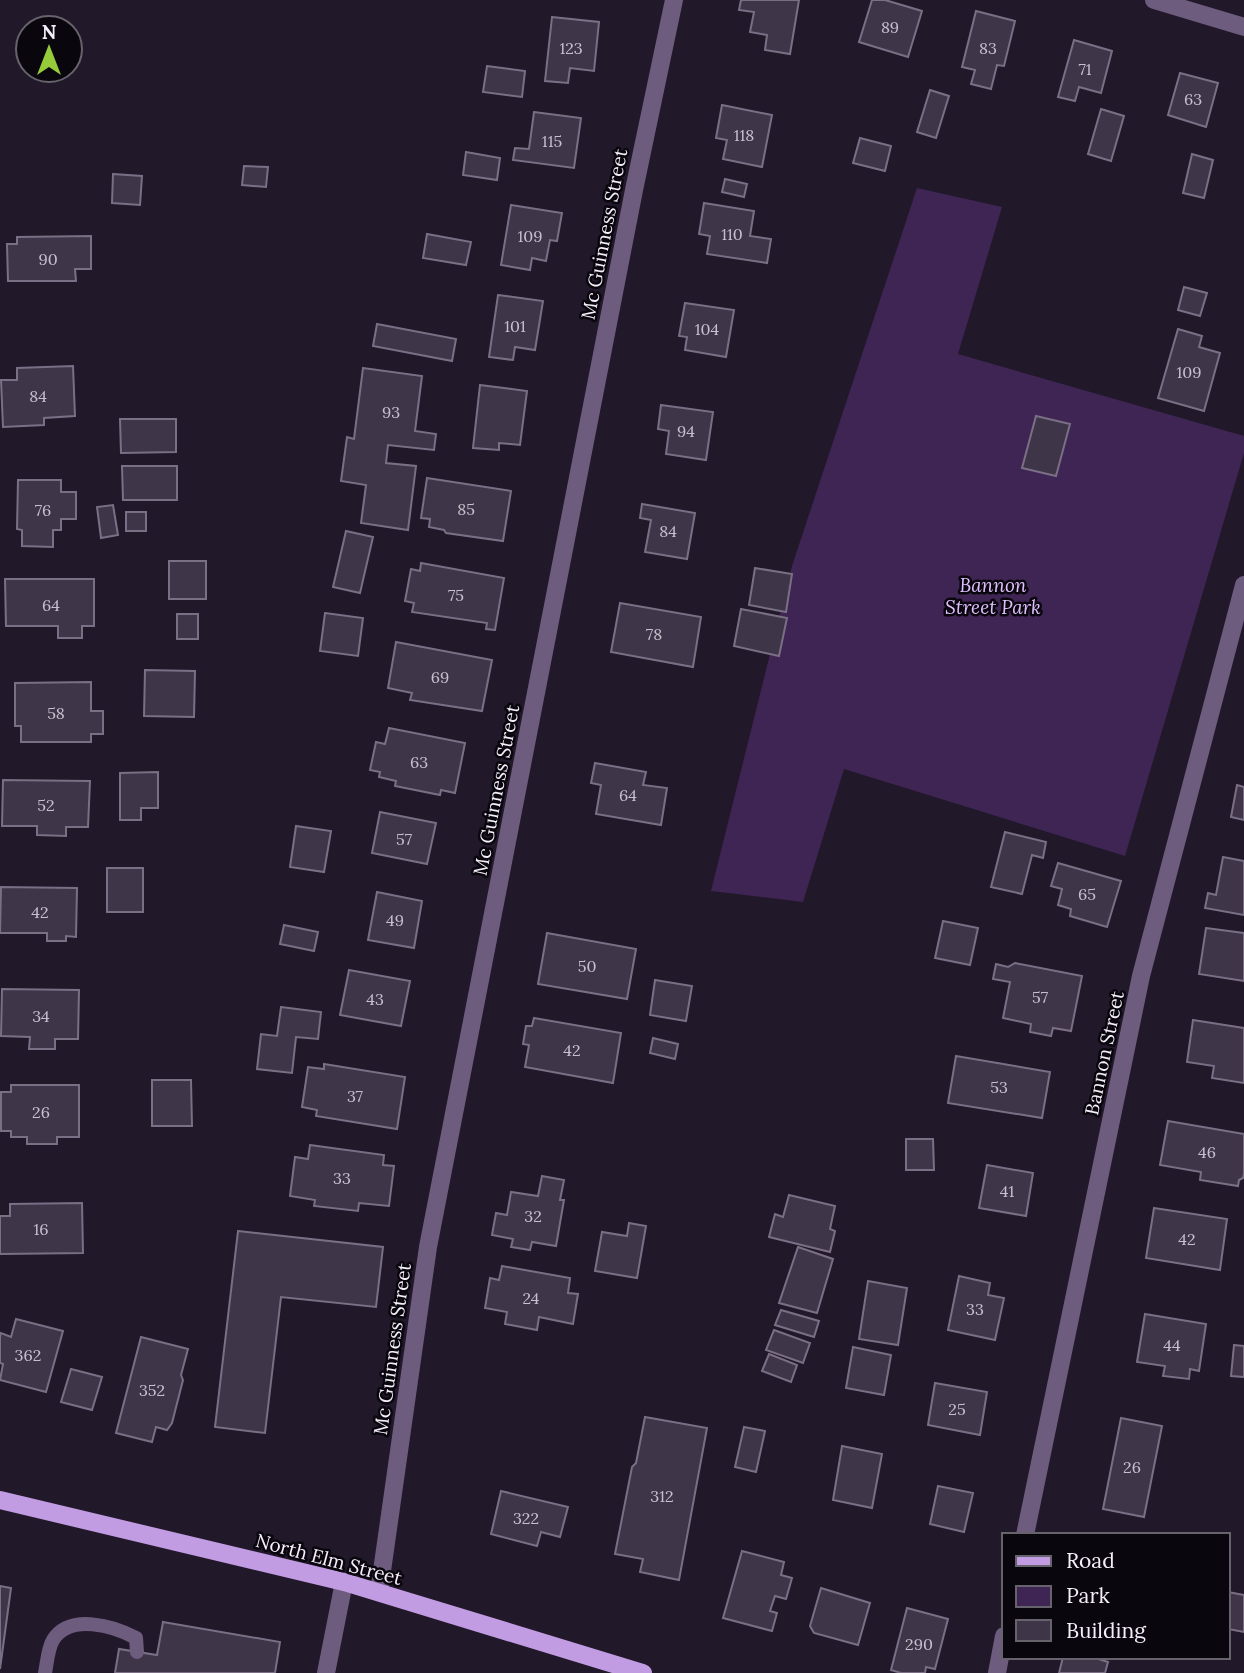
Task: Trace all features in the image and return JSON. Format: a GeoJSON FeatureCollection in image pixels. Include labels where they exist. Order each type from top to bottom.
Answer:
{"type":"FeatureCollection","features":[{"type":"Feature","properties":{"kind":"main road","name":"North Elm Street"},"geometry":{"type":"LineString","coordinates":[[0,1500],[344,1582],[643,1673]]}},
{"type":"Feature","properties":{"kind":"street","name":"Mc Guinness Street"},"geometry":{"type":"LineString","coordinates":[[379,1592],[428,1247],[629,216],[674,0]]}},
{"type":"Feature","properties":{"kind":"street"},"geometry":{"type":"LineString","coordinates":[[1154,0],[1244,27]]}},
{"type":"Feature","properties":{"kind":"street","name":"Bannon Street"},"geometry":{"type":"LineString","coordinates":[[1025,1533],[1141,976],[1244,585]]}},
{"type":"Feature","properties":{"kind":"street"},"geometry":{"type":"LineString","coordinates":[[326,1673],[344,1582]]}},
{"type":"Feature","properties":{"kind":"street"},"geometry":{"type":"LineString","coordinates":[[997,1673],[1002,1647]]}},
{"type":"Feature","properties":{"kind":"lane"},"geometry":{"type":"LineString","coordinates":[[45,1673],[52,1641],[74,1625],[120,1629],[136,1638],[138,1652]]}},
{"type":"Feature","properties":{"kind":"green space","name":"Bannon Street Park"},"geometry":{"type":"Polygon","coordinates":[[[917,188],[1002,207],[958,354],[1244,436],[1244,453],[1125,856],[844,769],[803,902],[711,891],[792,566],[917,188]]]}},
{"type":"Feature","properties":{"kind":"building"},"geometry":{"type":"Polygon","coordinates":[[[741,0],[799,0],[790,54],[765,50],[767,35],[750,32],[754,12],[739,10],[741,0]]]}},
{"type":"Feature","properties":{"kind":"building"},"geometry":{"type":"Polygon","coordinates":[[[872,0],[885,0],[922,11],[908,57],[859,42],[872,0]]]}},
{"type":"Feature","properties":{"kind":"building"},"geometry":{"type":"Polygon","coordinates":[[[976,11],[1015,21],[1004,66],[997,65],[991,89],[971,84],[975,70],[962,67],[976,11]]]}},
{"type":"Feature","properties":{"kind":"building"},"geometry":{"type":"Polygon","coordinates":[[[552,17],[599,22],[594,71],[570,68],[568,83],[545,81],[552,17]]]}},
{"type":"Feature","properties":{"kind":"building"},"geometry":{"type":"Polygon","coordinates":[[[1074,40],[1112,51],[1101,93],[1079,87],[1075,101],[1058,97],[1074,40]]]}},
{"type":"Feature","properties":{"kind":"building"},"geometry":{"type":"Polygon","coordinates":[[[487,66],[525,71],[522,97],[483,92],[487,66]]]}},
{"type":"Feature","properties":{"kind":"building"},"geometry":{"type":"Polygon","coordinates":[[[1180,73],[1218,83],[1206,127],[1168,115],[1180,73]]]}},
{"type":"Feature","properties":{"kind":"building"},"geometry":{"type":"Polygon","coordinates":[[[930,90],[949,96],[936,138],[917,132],[930,90]]]}},
{"type":"Feature","properties":{"kind":"building"},"geometry":{"type":"Polygon","coordinates":[[[722,105],[772,115],[762,167],[723,159],[727,140],[716,138],[722,105]]]}},
{"type":"Feature","properties":{"kind":"building"},"geometry":{"type":"Polygon","coordinates":[[[1101,109],[1124,116],[1111,161],[1088,154],[1101,109]]]}},
{"type":"Feature","properties":{"kind":"building"},"geometry":{"type":"Polygon","coordinates":[[[534,112],[581,118],[574,168],[513,160],[515,148],[529,149],[534,112]]]}},
{"type":"Feature","properties":{"kind":"building"},"geometry":{"type":"Polygon","coordinates":[[[860,138],[891,146],[885,171],[853,163],[860,138]]]}},
{"type":"Feature","properties":{"kind":"building"},"geometry":{"type":"Polygon","coordinates":[[[466,152],[500,158],[497,180],[463,175],[466,152]]]}},
{"type":"Feature","properties":{"kind":"building"},"geometry":{"type":"Polygon","coordinates":[[[1192,154],[1213,160],[1204,198],[1183,193],[1192,154]]]}},
{"type":"Feature","properties":{"kind":"building"},"geometry":{"type":"Polygon","coordinates":[[[244,166],[268,167],[266,187],[242,185],[244,166]]]}},
{"type":"Feature","properties":{"kind":"building"},"geometry":{"type":"Polygon","coordinates":[[[113,174],[142,176],[140,205],[112,203],[113,174]]]}},
{"type":"Feature","properties":{"kind":"building"},"geometry":{"type":"Polygon","coordinates":[[[725,179],[747,184],[744,197],[722,192],[725,179]]]}},
{"type":"Feature","properties":{"kind":"building"},"geometry":{"type":"Polygon","coordinates":[[[704,203],[754,211],[750,236],[771,239],[767,263],[707,254],[710,236],[699,234],[704,203]]]}},
{"type":"Feature","properties":{"kind":"building"},"geometry":{"type":"Polygon","coordinates":[[[511,205],[562,213],[557,241],[550,240],[546,261],[532,258],[530,270],[501,265],[511,205]]]}},
{"type":"Feature","properties":{"kind":"building"},"geometry":{"type":"Polygon","coordinates":[[[427,234],[471,242],[466,265],[423,258],[427,234]]]}},
{"type":"Feature","properties":{"kind":"building"},"geometry":{"type":"Polygon","coordinates":[[[91,236],[91,269],[75,269],[76,281],[8,281],[7,244],[17,244],[17,237],[91,236]]]}},
{"type":"Feature","properties":{"kind":"building"},"geometry":{"type":"Polygon","coordinates":[[[1184,287],[1207,293],[1200,316],[1178,310],[1184,287]]]}},
{"type":"Feature","properties":{"kind":"building"},"geometry":{"type":"Polygon","coordinates":[[[498,295],[543,301],[535,350],[515,347],[513,360],[489,357],[498,295]]]}},
{"type":"Feature","properties":{"kind":"building"},"geometry":{"type":"Polygon","coordinates":[[[685,303],[734,310],[726,357],[685,350],[687,337],[679,336],[685,303]]]}},
{"type":"Feature","properties":{"kind":"building"},"geometry":{"type":"Polygon","coordinates":[[[377,324],[456,339],[452,361],[373,346],[377,324]]]}},
{"type":"Feature","properties":{"kind":"building"},"geometry":{"type":"Polygon","coordinates":[[[1178,329],[1202,336],[1199,347],[1220,353],[1204,411],[1158,398],[1178,329]]]}},
{"type":"Feature","properties":{"kind":"building"},"geometry":{"type":"Polygon","coordinates":[[[73,366],[75,416],[44,418],[44,425],[3,427],[1,380],[17,380],[17,368],[73,366]]]}},
{"type":"Feature","properties":{"kind":"building"},"geometry":{"type":"Polygon","coordinates":[[[363,368],[422,376],[415,431],[436,434],[434,450],[388,445],[386,463],[416,466],[408,530],[361,523],[366,485],[341,481],[347,437],[354,439],[363,368]]]}},
{"type":"Feature","properties":{"kind":"building"},"geometry":{"type":"Polygon","coordinates":[[[480,385],[527,391],[520,445],[499,443],[499,450],[473,448],[480,385]]]}},
{"type":"Feature","properties":{"kind":"building"},"geometry":{"type":"Polygon","coordinates":[[[661,405],[713,412],[706,460],[666,454],[669,431],[658,429],[661,405]]]}},
{"type":"Feature","properties":{"kind":"building"},"geometry":{"type":"Polygon","coordinates":[[[1036,416],[1070,424],[1056,476],[1022,468],[1036,416]]]}},
{"type":"Feature","properties":{"kind":"building"},"geometry":{"type":"Polygon","coordinates":[[[120,419],[176,419],[176,452],[121,453],[120,419]]]}},
{"type":"Feature","properties":{"kind":"building"},"geometry":{"type":"Polygon","coordinates":[[[122,466],[177,466],[177,500],[123,500],[122,466]]]}},
{"type":"Feature","properties":{"kind":"building"},"geometry":{"type":"Polygon","coordinates":[[[427,478],[511,491],[503,541],[446,533],[444,530],[429,527],[430,519],[421,518],[427,478]]]}},
{"type":"Feature","properties":{"kind":"building"},"geometry":{"type":"Polygon","coordinates":[[[18,480],[61,480],[61,492],[76,492],[76,519],[61,519],[61,530],[53,530],[53,547],[22,546],[22,530],[17,529],[18,480]]]}},
{"type":"Feature","properties":{"kind":"building"},"geometry":{"type":"Polygon","coordinates":[[[642,504],[695,513],[687,559],[645,552],[651,520],[640,518],[642,504]]]}},
{"type":"Feature","properties":{"kind":"building"},"geometry":{"type":"Polygon","coordinates":[[[113,505],[118,535],[101,538],[97,507],[113,505]]]}},
{"type":"Feature","properties":{"kind":"building"},"geometry":{"type":"Polygon","coordinates":[[[126,512],[146,512],[146,531],[126,531],[126,512]]]}},
{"type":"Feature","properties":{"kind":"building"},"geometry":{"type":"Polygon","coordinates":[[[346,531],[373,537],[360,593],[333,587],[346,531]]]}},
{"type":"Feature","properties":{"kind":"building"},"geometry":{"type":"Polygon","coordinates":[[[169,561],[206,561],[206,599],[169,599],[169,561]]]}},
{"type":"Feature","properties":{"kind":"building"},"geometry":{"type":"Polygon","coordinates":[[[421,563],[504,578],[495,630],[486,629],[487,623],[412,612],[414,603],[405,601],[411,569],[420,571],[421,563]]]}},
{"type":"Feature","properties":{"kind":"building"},"geometry":{"type":"Polygon","coordinates":[[[755,568],[792,574],[786,612],[749,605],[755,568]]]}},
{"type":"Feature","properties":{"kind":"building"},"geometry":{"type":"Polygon","coordinates":[[[5,579],[94,579],[94,626],[82,626],[82,638],[58,638],[58,626],[6,626],[5,579]]]}},
{"type":"Feature","properties":{"kind":"building"},"geometry":{"type":"Polygon","coordinates":[[[620,603],[701,617],[693,667],[611,652],[620,603]]]}},
{"type":"Feature","properties":{"kind":"building"},"geometry":{"type":"Polygon","coordinates":[[[741,609],[787,618],[779,656],[734,646],[741,609]]]}},
{"type":"Feature","properties":{"kind":"building"},"geometry":{"type":"Polygon","coordinates":[[[325,613],[363,618],[358,656],[320,651],[325,613]]]}},
{"type":"Feature","properties":{"kind":"building"},"geometry":{"type":"Polygon","coordinates":[[[177,614],[198,614],[198,639],[177,639],[177,614]]]}},
{"type":"Feature","properties":{"kind":"building"},"geometry":{"type":"Polygon","coordinates":[[[396,642],[492,660],[482,711],[410,700],[412,693],[388,688],[396,642]]]}},
{"type":"Feature","properties":{"kind":"building"},"geometry":{"type":"Polygon","coordinates":[[[145,670],[195,671],[194,717],[144,716],[145,670]]]}},
{"type":"Feature","properties":{"kind":"building"},"geometry":{"type":"Polygon","coordinates":[[[91,682],[91,711],[103,711],[103,734],[91,734],[91,742],[21,742],[21,726],[15,726],[15,683],[91,682]]]}},
{"type":"Feature","properties":{"kind":"building"},"geometry":{"type":"Polygon","coordinates":[[[389,728],[465,743],[455,793],[441,790],[440,795],[395,786],[396,781],[379,777],[380,772],[370,770],[376,742],[385,744],[389,728]]]}},
{"type":"Feature","properties":{"kind":"building"},"geometry":{"type":"Polygon","coordinates":[[[595,763],[646,772],[643,785],[667,788],[661,825],[596,814],[601,785],[591,783],[595,763]]]}},
{"type":"Feature","properties":{"kind":"building"},"geometry":{"type":"Polygon","coordinates":[[[158,772],[158,808],[141,808],[141,820],[120,820],[120,773],[158,772]]]}},
{"type":"Feature","properties":{"kind":"building"},"geometry":{"type":"Polygon","coordinates":[[[3,780],[90,781],[88,827],[66,827],[66,836],[37,835],[37,826],[2,826],[3,780]]]}},
{"type":"Feature","properties":{"kind":"building"},"geometry":{"type":"Polygon","coordinates":[[[1237,785],[1244,787],[1244,820],[1231,817],[1237,785]]]}},
{"type":"Feature","properties":{"kind":"building"},"geometry":{"type":"Polygon","coordinates":[[[380,812],[436,823],[427,864],[372,853],[380,812]]]}},
{"type":"Feature","properties":{"kind":"building"},"geometry":{"type":"Polygon","coordinates":[[[296,826],[331,831],[324,872],[290,867],[296,826]]]}},
{"type":"Feature","properties":{"kind":"building"},"geometry":{"type":"Polygon","coordinates":[[[1005,832],[1046,842],[1043,858],[1032,855],[1022,894],[991,887],[1005,832]]]}},
{"type":"Feature","properties":{"kind":"building"},"geometry":{"type":"Polygon","coordinates":[[[1223,857],[1244,861],[1244,915],[1205,908],[1208,893],[1216,895],[1223,857]]]}},
{"type":"Feature","properties":{"kind":"building"},"geometry":{"type":"Polygon","coordinates":[[[1058,863],[1121,881],[1107,927],[1070,916],[1071,909],[1058,905],[1062,889],[1051,886],[1058,863]]]}},
{"type":"Feature","properties":{"kind":"building"},"geometry":{"type":"Polygon","coordinates":[[[107,868],[143,868],[143,912],[107,912],[107,868]]]}},
{"type":"Feature","properties":{"kind":"building"},"geometry":{"type":"Polygon","coordinates":[[[1,887],[77,888],[76,937],[66,936],[66,941],[47,941],[47,933],[0,933],[1,887]]]}},
{"type":"Feature","properties":{"kind":"building"},"geometry":{"type":"Polygon","coordinates":[[[377,892],[422,901],[414,948],[368,940],[377,892]]]}},
{"type":"Feature","properties":{"kind":"building"},"geometry":{"type":"Polygon","coordinates":[[[943,921],[978,928],[970,965],[935,958],[943,921]]]}},
{"type":"Feature","properties":{"kind":"building"},"geometry":{"type":"Polygon","coordinates":[[[284,925],[318,932],[314,951],[280,944],[284,925]]]}},
{"type":"Feature","properties":{"kind":"building"},"geometry":{"type":"Polygon","coordinates":[[[1206,928],[1244,933],[1244,981],[1199,974],[1206,928]]]}},
{"type":"Feature","properties":{"kind":"building"},"geometry":{"type":"Polygon","coordinates":[[[547,933],[636,949],[627,999],[538,984],[547,933]]]}},
{"type":"Feature","properties":{"kind":"building"},"geometry":{"type":"Polygon","coordinates":[[[1015,963],[1082,976],[1071,1031],[1053,1028],[1051,1036],[1030,1032],[1031,1024],[1003,1018],[1010,982],[993,979],[996,964],[1008,967],[1015,963]]]}},
{"type":"Feature","properties":{"kind":"building"},"geometry":{"type":"Polygon","coordinates":[[[349,970],[410,981],[401,1026],[340,1015],[349,970]]]}},
{"type":"Feature","properties":{"kind":"building"},"geometry":{"type":"Polygon","coordinates":[[[655,980],[692,986],[686,1021],[650,1015],[655,980]]]}},
{"type":"Feature","properties":{"kind":"building"},"geometry":{"type":"Polygon","coordinates":[[[2,989],[79,990],[78,1039],[55,1039],[55,1049],[29,1049],[30,1037],[1,1036],[2,989]]]}},
{"type":"Feature","properties":{"kind":"building"},"geometry":{"type":"Polygon","coordinates":[[[281,1007],[321,1012],[318,1039],[296,1037],[292,1073],[257,1069],[261,1034],[277,1036],[281,1007]]]}},
{"type":"Feature","properties":{"kind":"building"},"geometry":{"type":"Polygon","coordinates":[[[534,1018],[621,1033],[613,1083],[525,1067],[529,1045],[523,1044],[526,1026],[532,1026],[534,1018]]]}},
{"type":"Feature","properties":{"kind":"building"},"geometry":{"type":"Polygon","coordinates":[[[1193,1020],[1244,1028],[1244,1083],[1212,1078],[1214,1066],[1187,1062],[1193,1020]]]}},
{"type":"Feature","properties":{"kind":"building"},"geometry":{"type":"Polygon","coordinates":[[[653,1038],[678,1044],[675,1059],[650,1053],[653,1038]]]}},
{"type":"Feature","properties":{"kind":"building"},"geometry":{"type":"Polygon","coordinates":[[[956,1056],[1050,1072],[1042,1118],[948,1103],[956,1056]]]}},
{"type":"Feature","properties":{"kind":"building"},"geometry":{"type":"Polygon","coordinates":[[[324,1064],[405,1077],[397,1129],[316,1116],[317,1110],[302,1107],[308,1067],[324,1069],[324,1064]]]}},
{"type":"Feature","properties":{"kind":"building"},"geometry":{"type":"Polygon","coordinates":[[[152,1080],[191,1080],[192,1126],[152,1126],[152,1080]]]}},
{"type":"Feature","properties":{"kind":"building"},"geometry":{"type":"Polygon","coordinates":[[[11,1085],[79,1085],[79,1137],[57,1137],[57,1144],[27,1144],[27,1137],[11,1137],[11,1131],[1,1131],[1,1092],[11,1092],[11,1085]]]}},
{"type":"Feature","properties":{"kind":"building"},"geometry":{"type":"Polygon","coordinates":[[[1168,1121],[1244,1134],[1244,1174],[1238,1186],[1200,1180],[1201,1172],[1160,1165],[1168,1121]]]}},
{"type":"Feature","properties":{"kind":"building"},"geometry":{"type":"Polygon","coordinates":[[[906,1139],[933,1139],[934,1170],[906,1170],[906,1139]]]}},
{"type":"Feature","properties":{"kind":"building"},"geometry":{"type":"Polygon","coordinates":[[[310,1145],[384,1155],[383,1165],[394,1166],[389,1206],[359,1203],[358,1211],[314,1206],[315,1200],[290,1196],[295,1157],[308,1159],[310,1145]]]}},
{"type":"Feature","properties":{"kind":"building"},"geometry":{"type":"Polygon","coordinates":[[[987,1165],[1033,1173],[1026,1216],[979,1208],[987,1165]]]}},
{"type":"Feature","properties":{"kind":"building"},"geometry":{"type":"Polygon","coordinates":[[[542,1176],[564,1180],[560,1200],[564,1200],[556,1246],[532,1242],[530,1250],[511,1247],[513,1239],[492,1235],[496,1213],[507,1215],[511,1192],[538,1196],[542,1176]]]}},
{"type":"Feature","properties":{"kind":"building"},"geometry":{"type":"Polygon","coordinates":[[[789,1195],[835,1206],[830,1229],[835,1231],[830,1252],[769,1237],[775,1214],[783,1217],[789,1195]]]}},
{"type":"Feature","properties":{"kind":"building"},"geometry":{"type":"Polygon","coordinates":[[[82,1203],[83,1253],[0,1254],[0,1216],[10,1216],[10,1204],[82,1203]]]}},
{"type":"Feature","properties":{"kind":"building"},"geometry":{"type":"Polygon","coordinates":[[[1154,1208],[1227,1219],[1220,1270],[1146,1258],[1154,1208]]]}},
{"type":"Feature","properties":{"kind":"building"},"geometry":{"type":"Polygon","coordinates":[[[629,1223],[646,1226],[637,1278],[595,1271],[602,1232],[627,1236],[629,1223]]]}},
{"type":"Feature","properties":{"kind":"building"},"geometry":{"type":"Polygon","coordinates":[[[238,1231],[383,1247],[376,1307],[281,1297],[265,1433],[215,1427],[238,1231]]]}},
{"type":"Feature","properties":{"kind":"building"},"geometry":{"type":"Polygon","coordinates":[[[798,1247],[833,1259],[817,1313],[779,1303],[798,1247]]]}},
{"type":"Feature","properties":{"kind":"building"},"geometry":{"type":"Polygon","coordinates":[[[502,1266],[570,1278],[568,1293],[578,1294],[573,1324],[539,1317],[537,1330],[505,1324],[507,1312],[485,1308],[490,1278],[499,1280],[502,1266]]]}},
{"type":"Feature","properties":{"kind":"building"},"geometry":{"type":"Polygon","coordinates":[[[959,1276],[990,1283],[988,1295],[1004,1298],[995,1340],[948,1330],[959,1276]]]}},
{"type":"Feature","properties":{"kind":"building"},"geometry":{"type":"Polygon","coordinates":[[[868,1281],[907,1288],[898,1345],[859,1339],[868,1281]]]}},
{"type":"Feature","properties":{"kind":"building"},"geometry":{"type":"Polygon","coordinates":[[[781,1310],[819,1321],[814,1337],[775,1325],[781,1310]]]}},
{"type":"Feature","properties":{"kind":"building"},"geometry":{"type":"Polygon","coordinates":[[[1145,1314],[1206,1324],[1199,1371],[1190,1369],[1189,1379],[1163,1376],[1165,1366],[1137,1362],[1145,1314]]]}},
{"type":"Feature","properties":{"kind":"building"},"geometry":{"type":"Polygon","coordinates":[[[16,1319],[63,1331],[46,1392],[0,1380],[3,1364],[0,1363],[0,1336],[1,1333],[11,1337],[16,1319]]]}},
{"type":"Feature","properties":{"kind":"building"},"geometry":{"type":"Polygon","coordinates":[[[774,1330],[810,1343],[803,1363],[766,1350],[774,1330]]]}},
{"type":"Feature","properties":{"kind":"building"},"geometry":{"type":"Polygon","coordinates":[[[141,1337],[188,1349],[172,1423],[167,1430],[156,1427],[152,1442],[116,1433],[141,1337]]]}},
{"type":"Feature","properties":{"kind":"building"},"geometry":{"type":"Polygon","coordinates":[[[1234,1345],[1244,1346],[1244,1377],[1231,1376],[1234,1345]]]}},
{"type":"Feature","properties":{"kind":"building"},"geometry":{"type":"Polygon","coordinates":[[[853,1347],[891,1355],[884,1395],[846,1388],[853,1347]]]}},
{"type":"Feature","properties":{"kind":"building"},"geometry":{"type":"Polygon","coordinates":[[[769,1354],[797,1365],[791,1382],[762,1371],[769,1354]]]}},
{"type":"Feature","properties":{"kind":"building"},"geometry":{"type":"Polygon","coordinates":[[[71,1369],[102,1377],[92,1410],[61,1402],[71,1369]]]}},
{"type":"Feature","properties":{"kind":"building"},"geometry":{"type":"Polygon","coordinates":[[[935,1383],[987,1392],[980,1435],[928,1425],[935,1383]]]}},
{"type":"Feature","properties":{"kind":"building"},"geometry":{"type":"Polygon","coordinates":[[[645,1417],[707,1428],[679,1580],[640,1572],[643,1559],[615,1554],[645,1417]]]}},
{"type":"Feature","properties":{"kind":"building"},"geometry":{"type":"Polygon","coordinates":[[[1121,1418],[1162,1426],[1144,1517],[1103,1509],[1121,1418]]]}},
{"type":"Feature","properties":{"kind":"building"},"geometry":{"type":"Polygon","coordinates":[[[744,1427],[765,1431],[756,1472],[735,1467],[744,1427]]]}},
{"type":"Feature","properties":{"kind":"building"},"geometry":{"type":"Polygon","coordinates":[[[842,1446],[882,1454],[872,1508],[833,1500],[842,1446]]]}},
{"type":"Feature","properties":{"kind":"building"},"geometry":{"type":"Polygon","coordinates":[[[938,1486],[973,1493],[964,1532],[930,1524],[938,1486]]]}},
{"type":"Feature","properties":{"kind":"building"},"geometry":{"type":"Polygon","coordinates":[[[501,1491],[568,1507],[560,1537],[541,1532],[537,1546],[491,1534],[501,1491]]]}},
{"type":"Feature","properties":{"kind":"building"},"geometry":{"type":"Polygon","coordinates":[[[742,1551],[784,1562],[781,1575],[792,1578],[786,1599],[775,1596],[770,1611],[777,1613],[772,1631],[723,1618],[742,1551]]]}},
{"type":"Feature","properties":{"kind":"building"},"geometry":{"type":"Polygon","coordinates":[[[0,1586],[11,1588],[0,1669],[0,1586]]]}},
{"type":"Feature","properties":{"kind":"building"},"geometry":{"type":"Polygon","coordinates":[[[821,1588],[870,1603],[858,1645],[814,1633],[810,1626],[821,1588]]]}},
{"type":"Feature","properties":{"kind":"building"},"geometry":{"type":"Polygon","coordinates":[[[1230,1592],[1244,1595],[1244,1632],[1230,1629],[1230,1592]]]}},
{"type":"Feature","properties":{"kind":"building"},"geometry":{"type":"Polygon","coordinates":[[[907,1608],[948,1619],[935,1669],[926,1667],[925,1673],[901,1673],[891,1670],[907,1608]]]}},
{"type":"Feature","properties":{"kind":"building"},"geometry":{"type":"Polygon","coordinates":[[[163,1622],[280,1642],[275,1673],[115,1673],[119,1649],[157,1655],[163,1622]]]}},
{"type":"Feature","properties":{"kind":"building"},"geometry":{"type":"Polygon","coordinates":[[[1062,1659],[1098,1659],[1108,1662],[1105,1673],[1059,1673],[1062,1659]]]}}]}
